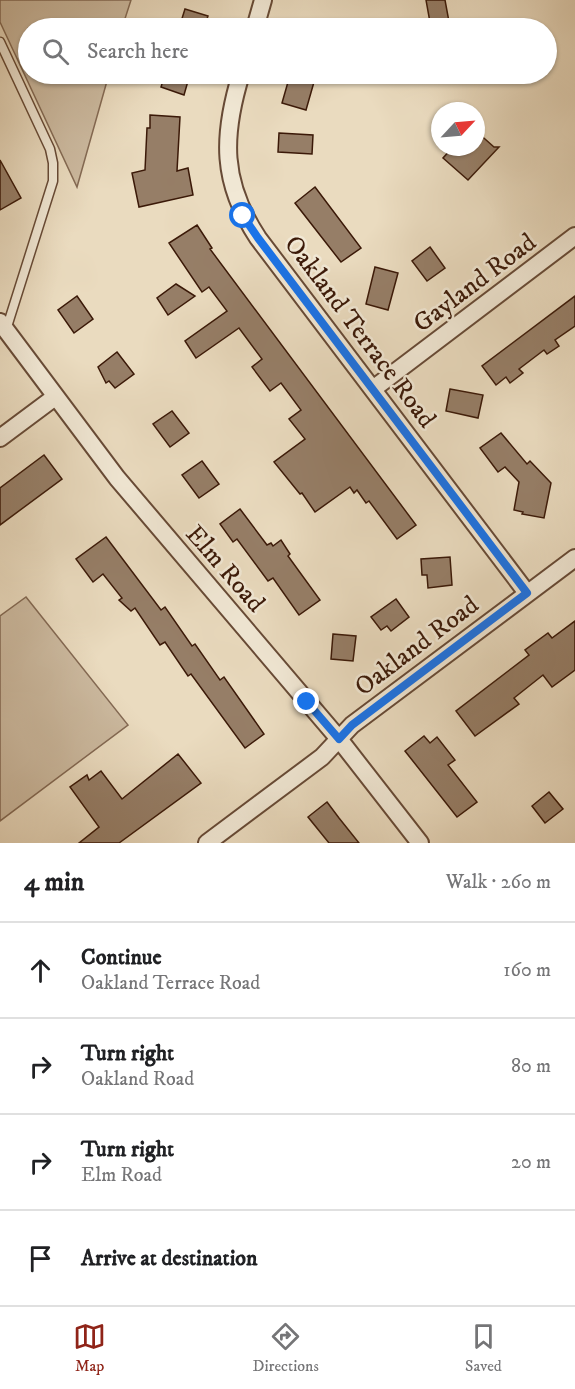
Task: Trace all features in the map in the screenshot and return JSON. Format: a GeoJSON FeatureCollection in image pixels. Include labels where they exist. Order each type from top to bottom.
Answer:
{"type":"FeatureCollection","features":[{"type":"Feature","properties":{"kind":"street"},"geometry":{"type":"LineString","coordinates":[[258,18],[263,0]]}},
{"type":"Feature","properties":{"kind":"street","name":"Oakland Terrace Road"},"geometry":{"type":"LineString","coordinates":[[238,84],[234,97],[227,156],[233,190],[243,216],[527,593]]}},
{"type":"Feature","properties":{"kind":"street","name":"Gayland Road"},"geometry":{"type":"LineString","coordinates":[[373,389],[575,236]]}},
{"type":"Feature","properties":{"kind":"street","name":"Elm Road"},"geometry":{"type":"LineString","coordinates":[[3,326],[117,478],[339,739],[420,843]]}},
{"type":"Feature","properties":{"kind":"street"},"geometry":{"type":"LineString","coordinates":[[0,438],[55,397]]}},
{"type":"Feature","properties":{"kind":"street","name":"Oakland Road"},"geometry":{"type":"LineString","coordinates":[[207,843],[322,757],[352,725],[575,558]]}},
{"type":"Feature","properties":{"kind":"lane"},"geometry":{"type":"LineString","coordinates":[[0,42],[18,81]]}},
{"type":"Feature","properties":{"kind":"lane"},"geometry":{"type":"LineString","coordinates":[[3,326],[53,181],[50,149],[20,84]]}},
{"type":"Feature","properties":{"kind":"shaded area"},"geometry":{"type":"Polygon","coordinates":[[[0,0],[131,0],[125,18],[18,18],[18,61],[0,22],[0,0]]]}},
{"type":"Feature","properties":{"kind":"shaded area"},"geometry":{"type":"Polygon","coordinates":[[[29,84],[106,84],[77,187],[29,84]]]}},
{"type":"Feature","properties":{"kind":"shaded area"},"geometry":{"type":"Polygon","coordinates":[[[26,597],[128,725],[0,821],[0,616],[26,597]]]}},
{"type":"Feature","properties":{"kind":"building"},"geometry":{"type":"Polygon","coordinates":[[[426,0],[445,0],[448,18],[429,18],[426,0]]]}},
{"type":"Feature","properties":{"kind":"building"},"geometry":{"type":"Polygon","coordinates":[[[185,9],[208,16],[207,18],[182,18],[185,9]]]}},
{"type":"Feature","properties":{"kind":"building"},"geometry":{"type":"Polygon","coordinates":[[[162,84],[187,84],[184,95],[161,87],[162,84]]]}},
{"type":"Feature","properties":{"kind":"building"},"geometry":{"type":"Polygon","coordinates":[[[287,84],[313,84],[306,110],[282,103],[287,84]]]}},
{"type":"Feature","properties":{"kind":"building"},"geometry":{"type":"Polygon","coordinates":[[[150,115],[180,117],[177,171],[188,168],[193,195],[139,207],[132,173],[145,170],[147,128],[150,128],[150,115]]]}},
{"type":"Feature","properties":{"kind":"building"},"geometry":{"type":"Polygon","coordinates":[[[279,133],[313,135],[312,154],[278,152],[279,133]]]}},
{"type":"Feature","properties":{"kind":"building"},"geometry":{"type":"Polygon","coordinates":[[[485,139],[494,147],[499,147],[468,180],[443,158],[445,156],[485,156],[485,139]]]}},
{"type":"Feature","properties":{"kind":"building"},"geometry":{"type":"Polygon","coordinates":[[[0,160],[21,198],[0,210],[0,160]]]}},
{"type":"Feature","properties":{"kind":"building"},"geometry":{"type":"Polygon","coordinates":[[[315,187],[361,248],[341,262],[295,203],[315,187]]]}},
{"type":"Feature","properties":{"kind":"building"},"geometry":{"type":"Polygon","coordinates":[[[197,225],[212,248],[210,249],[416,525],[397,539],[369,501],[366,503],[357,490],[354,493],[350,487],[315,512],[302,493],[300,494],[274,462],[305,439],[289,419],[301,410],[281,383],[270,391],[252,367],[262,359],[239,328],[196,358],[185,341],[227,311],[209,287],[202,292],[169,243],[197,225]]]}},
{"type":"Feature","properties":{"kind":"building"},"geometry":{"type":"Polygon","coordinates":[[[430,247],[445,268],[427,281],[412,261],[430,247]]]}},
{"type":"Feature","properties":{"kind":"building"},"geometry":{"type":"Polygon","coordinates":[[[375,267],[398,273],[388,310],[366,304],[375,267]]]}},
{"type":"Feature","properties":{"kind":"building"},"geometry":{"type":"Polygon","coordinates":[[[176,284],[195,296],[168,315],[157,298],[176,284]]]}},
{"type":"Feature","properties":{"kind":"building"},"geometry":{"type":"Polygon","coordinates":[[[77,296],[93,319],[74,333],[58,310],[77,296]]]}},
{"type":"Feature","properties":{"kind":"building"},"geometry":{"type":"Polygon","coordinates":[[[575,296],[575,326],[555,340],[559,346],[547,354],[544,350],[519,369],[523,373],[510,383],[506,377],[496,385],[482,366],[575,296]]]}},
{"type":"Feature","properties":{"kind":"building"},"geometry":{"type":"Polygon","coordinates":[[[117,352],[134,374],[115,388],[109,381],[106,383],[98,367],[117,352]]]}},
{"type":"Feature","properties":{"kind":"building"},"geometry":{"type":"Polygon","coordinates":[[[450,389],[483,395],[478,418],[446,411],[450,389]]]}},
{"type":"Feature","properties":{"kind":"building"},"geometry":{"type":"Polygon","coordinates":[[[172,411],[189,433],[170,447],[153,424],[172,411]]]}},
{"type":"Feature","properties":{"kind":"building"},"geometry":{"type":"Polygon","coordinates":[[[501,433],[527,464],[530,461],[551,483],[544,518],[522,514],[523,512],[514,510],[519,482],[505,467],[498,472],[480,448],[501,433]]]}},
{"type":"Feature","properties":{"kind":"building"},"geometry":{"type":"Polygon","coordinates":[[[44,455],[62,479],[0,525],[0,488],[44,455]]]}},
{"type":"Feature","properties":{"kind":"building"},"geometry":{"type":"Polygon","coordinates":[[[202,461],[219,484],[199,498],[182,475],[202,461]]]}},
{"type":"Feature","properties":{"kind":"building"},"geometry":{"type":"Polygon","coordinates":[[[240,509],[267,545],[271,543],[273,546],[281,540],[290,554],[288,556],[320,600],[299,615],[273,578],[268,581],[237,539],[233,542],[220,524],[240,509]]]}},
{"type":"Feature","properties":{"kind":"building"},"geometry":{"type":"Polygon","coordinates":[[[106,537],[161,610],[165,607],[192,646],[195,644],[220,680],[224,677],[264,734],[245,748],[191,674],[188,676],[165,642],[160,645],[135,608],[131,611],[119,600],[122,598],[103,574],[93,582],[76,559],[106,537]]]}},
{"type":"Feature","properties":{"kind":"building"},"geometry":{"type":"Polygon","coordinates":[[[450,557],[452,585],[428,588],[427,575],[422,575],[421,559],[450,557]]]}},
{"type":"Feature","properties":{"kind":"building"},"geometry":{"type":"Polygon","coordinates":[[[396,599],[409,617],[391,631],[387,626],[381,630],[371,617],[396,599]]]}},
{"type":"Feature","properties":{"kind":"building"},"geometry":{"type":"Polygon","coordinates":[[[575,621],[575,670],[552,687],[543,675],[514,698],[519,704],[475,736],[456,711],[529,655],[525,650],[548,633],[552,638],[575,621]]]}},
{"type":"Feature","properties":{"kind":"building"},"geometry":{"type":"Polygon","coordinates":[[[333,634],[356,636],[353,661],[331,659],[333,634]]]}},
{"type":"Feature","properties":{"kind":"building"},"geometry":{"type":"Polygon","coordinates":[[[424,736],[430,743],[437,737],[455,760],[448,765],[477,802],[457,817],[405,751],[424,736]]]}},
{"type":"Feature","properties":{"kind":"building"},"geometry":{"type":"Polygon","coordinates":[[[178,754],[201,783],[119,843],[79,843],[99,827],[70,787],[87,775],[89,780],[101,771],[122,799],[178,754]]]}},
{"type":"Feature","properties":{"kind":"building"},"geometry":{"type":"Polygon","coordinates":[[[549,792],[563,809],[545,823],[532,806],[549,792]]]}},
{"type":"Feature","properties":{"kind":"building"},"geometry":{"type":"Polygon","coordinates":[[[327,802],[359,843],[329,843],[308,817],[327,802]]]}},
{"type":"Feature","properties":{"kind":"route"},"geometry":{"type":"LineString","coordinates":[[243,216],[527,593],[352,725],[339,739],[307,702]]}}]}
